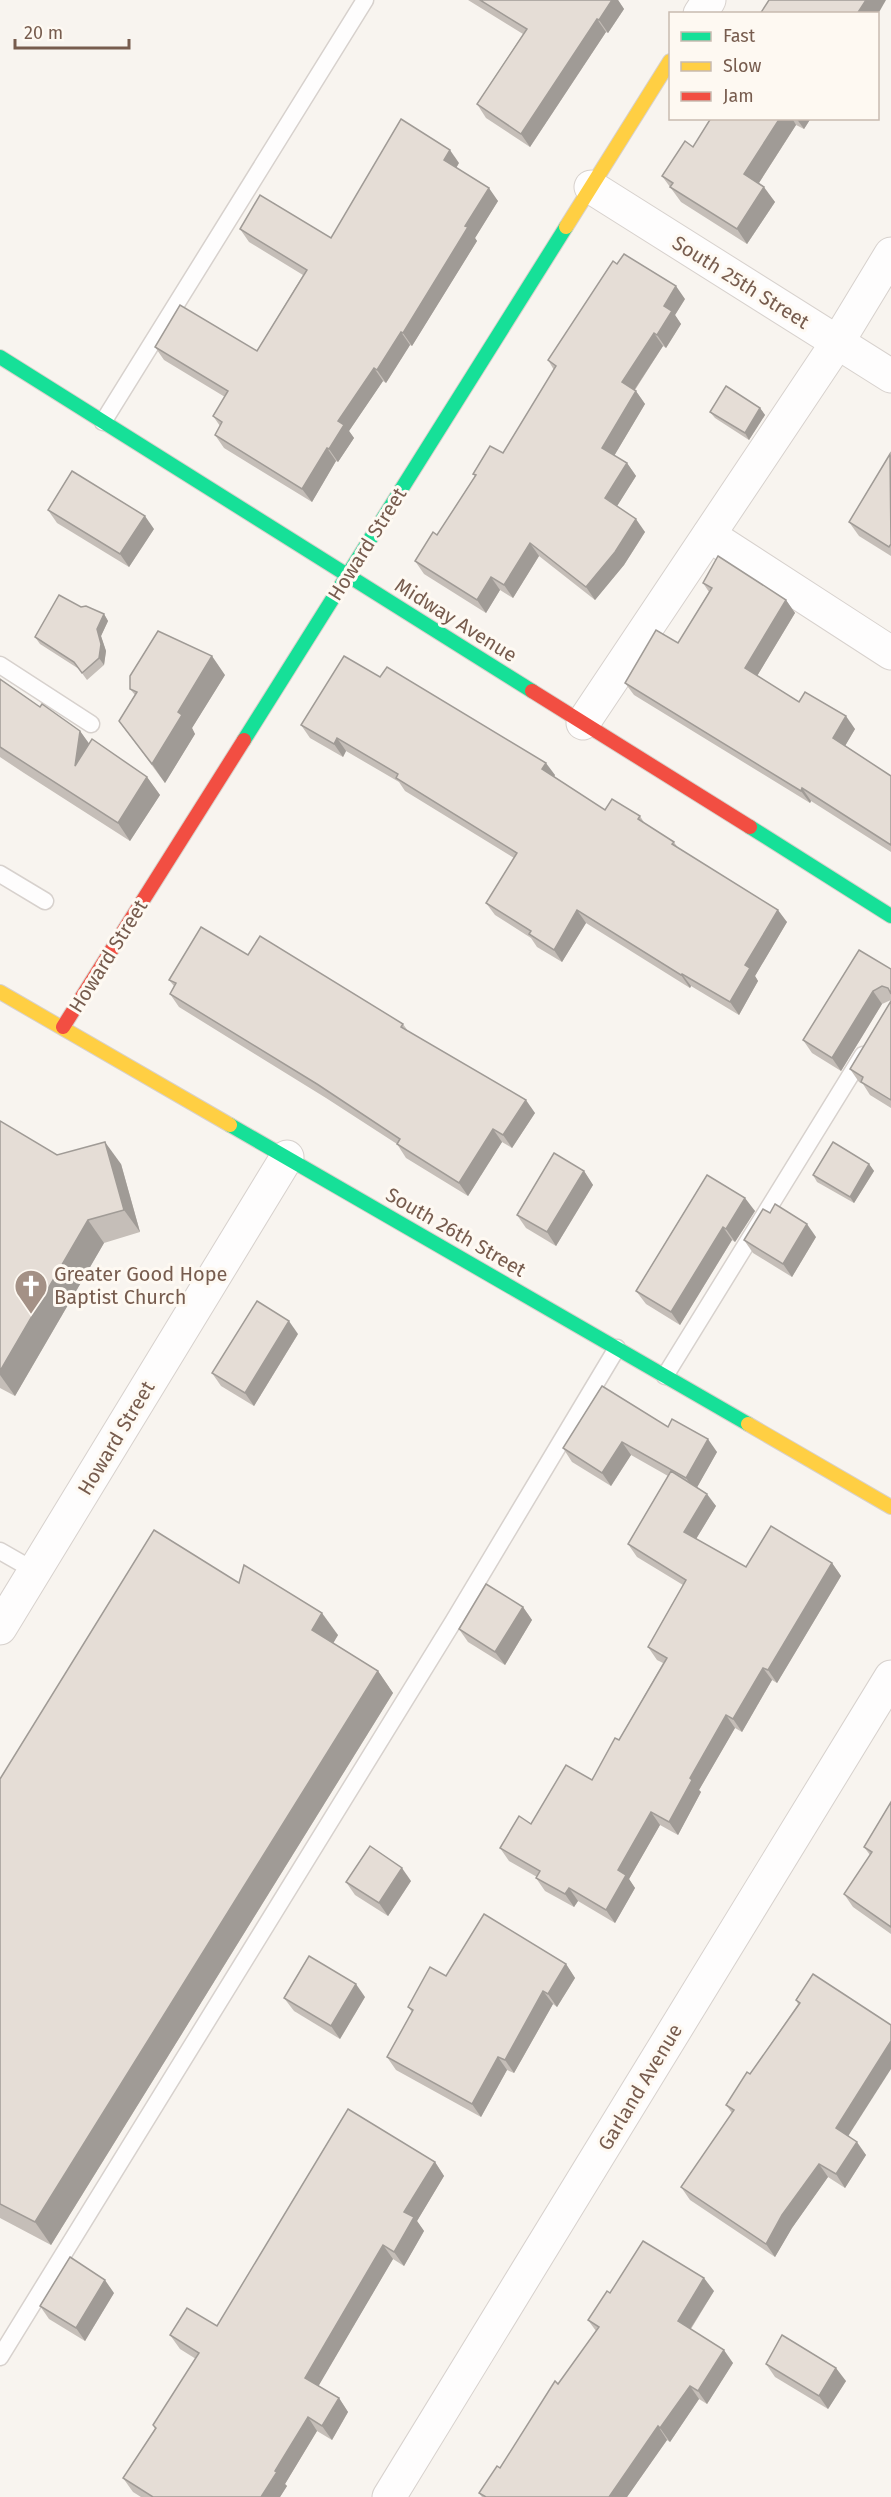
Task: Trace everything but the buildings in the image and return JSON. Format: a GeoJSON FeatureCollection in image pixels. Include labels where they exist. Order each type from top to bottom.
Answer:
{"type":"FeatureCollection","features":[{"type":"Feature","properties":{"kind":"street","name":"Howard Street"},"geometry":{"type":"LineString","coordinates":[[63,1028],[669,63]]}},
{"type":"Feature","properties":{"kind":"street","name":"South 25th Street"},"geometry":{"type":"LineString","coordinates":[[591,188],[891,376]]}},
{"type":"Feature","properties":{"kind":"street"},"geometry":{"type":"LineString","coordinates":[[584,723],[837,343],[891,254]]}},
{"type":"Feature","properties":{"kind":"street","name":"Midway Avenue"},"geometry":{"type":"LineString","coordinates":[[0,357],[891,916]]}},
{"type":"Feature","properties":{"kind":"street"},"geometry":{"type":"LineString","coordinates":[[709,535],[891,653]]}},
{"type":"Feature","properties":{"kind":"street","name":"South 26th Street"},"geometry":{"type":"LineString","coordinates":[[0,992],[891,1507]]}},
{"type":"Feature","properties":{"kind":"street","name":"Howard Street"},"geometry":{"type":"LineString","coordinates":[[0,1628],[287,1157]]}},
{"type":"Feature","properties":{"kind":"street","name":"Garland Avenue"},"geometry":{"type":"LineString","coordinates":[[389,2497],[891,1677]]}},
{"type":"Feature","properties":{"kind":"lane"},"geometry":{"type":"LineString","coordinates":[[103,422],[365,0]]}},
{"type":"Feature","properties":{"kind":"lane"},"geometry":{"type":"LineString","coordinates":[[0,665],[91,724]]}},
{"type":"Feature","properties":{"kind":"lane"},"geometry":{"type":"LineString","coordinates":[[0,874],[45,901]]}},
{"type":"Feature","properties":{"kind":"lane"},"geometry":{"type":"LineString","coordinates":[[665,1376],[872,1040]]}},
{"type":"Feature","properties":{"kind":"lane"},"geometry":{"type":"LineString","coordinates":[[0,2357],[453,1622],[617,1348]]}},
{"type":"Feature","properties":{"kind":"lane"},"geometry":{"type":"LineString","coordinates":[[0,1551],[35,1571]]}},
{"type":"Feature","properties":{"kind":"traffic: fast"},"geometry":{"type":"LineString","coordinates":[[244,740],[566,227]]}},
{"type":"Feature","properties":{"kind":"traffic: fast"},"geometry":{"type":"LineString","coordinates":[[0,357],[532,691]]}},
{"type":"Feature","properties":{"kind":"traffic: fast"},"geometry":{"type":"LineString","coordinates":[[750,827],[891,916]]}},
{"type":"Feature","properties":{"kind":"traffic: fast"},"geometry":{"type":"LineString","coordinates":[[230,1125],[748,1424]]}},
{"type":"Feature","properties":{"kind":"traffic: slow"},"geometry":{"type":"LineString","coordinates":[[566,227],[669,63]]}},
{"type":"Feature","properties":{"kind":"traffic: slow"},"geometry":{"type":"LineString","coordinates":[[0,992],[230,1125]]}},
{"type":"Feature","properties":{"kind":"traffic: slow"},"geometry":{"type":"LineString","coordinates":[[748,1424],[891,1507]]}},
{"type":"Feature","properties":{"kind":"traffic: jam"},"geometry":{"type":"LineString","coordinates":[[532,691],[750,827]]}},
{"type":"Feature","properties":{"kind":"traffic: jam"},"geometry":{"type":"LineString","coordinates":[[63,1027],[244,740]]}},
{"type":"Feature","properties":{"kind":"place","name":"Greater Good Hope Baptist Church"},"geometry":{"type":"Point","coordinates":[31,1315]}}]}
